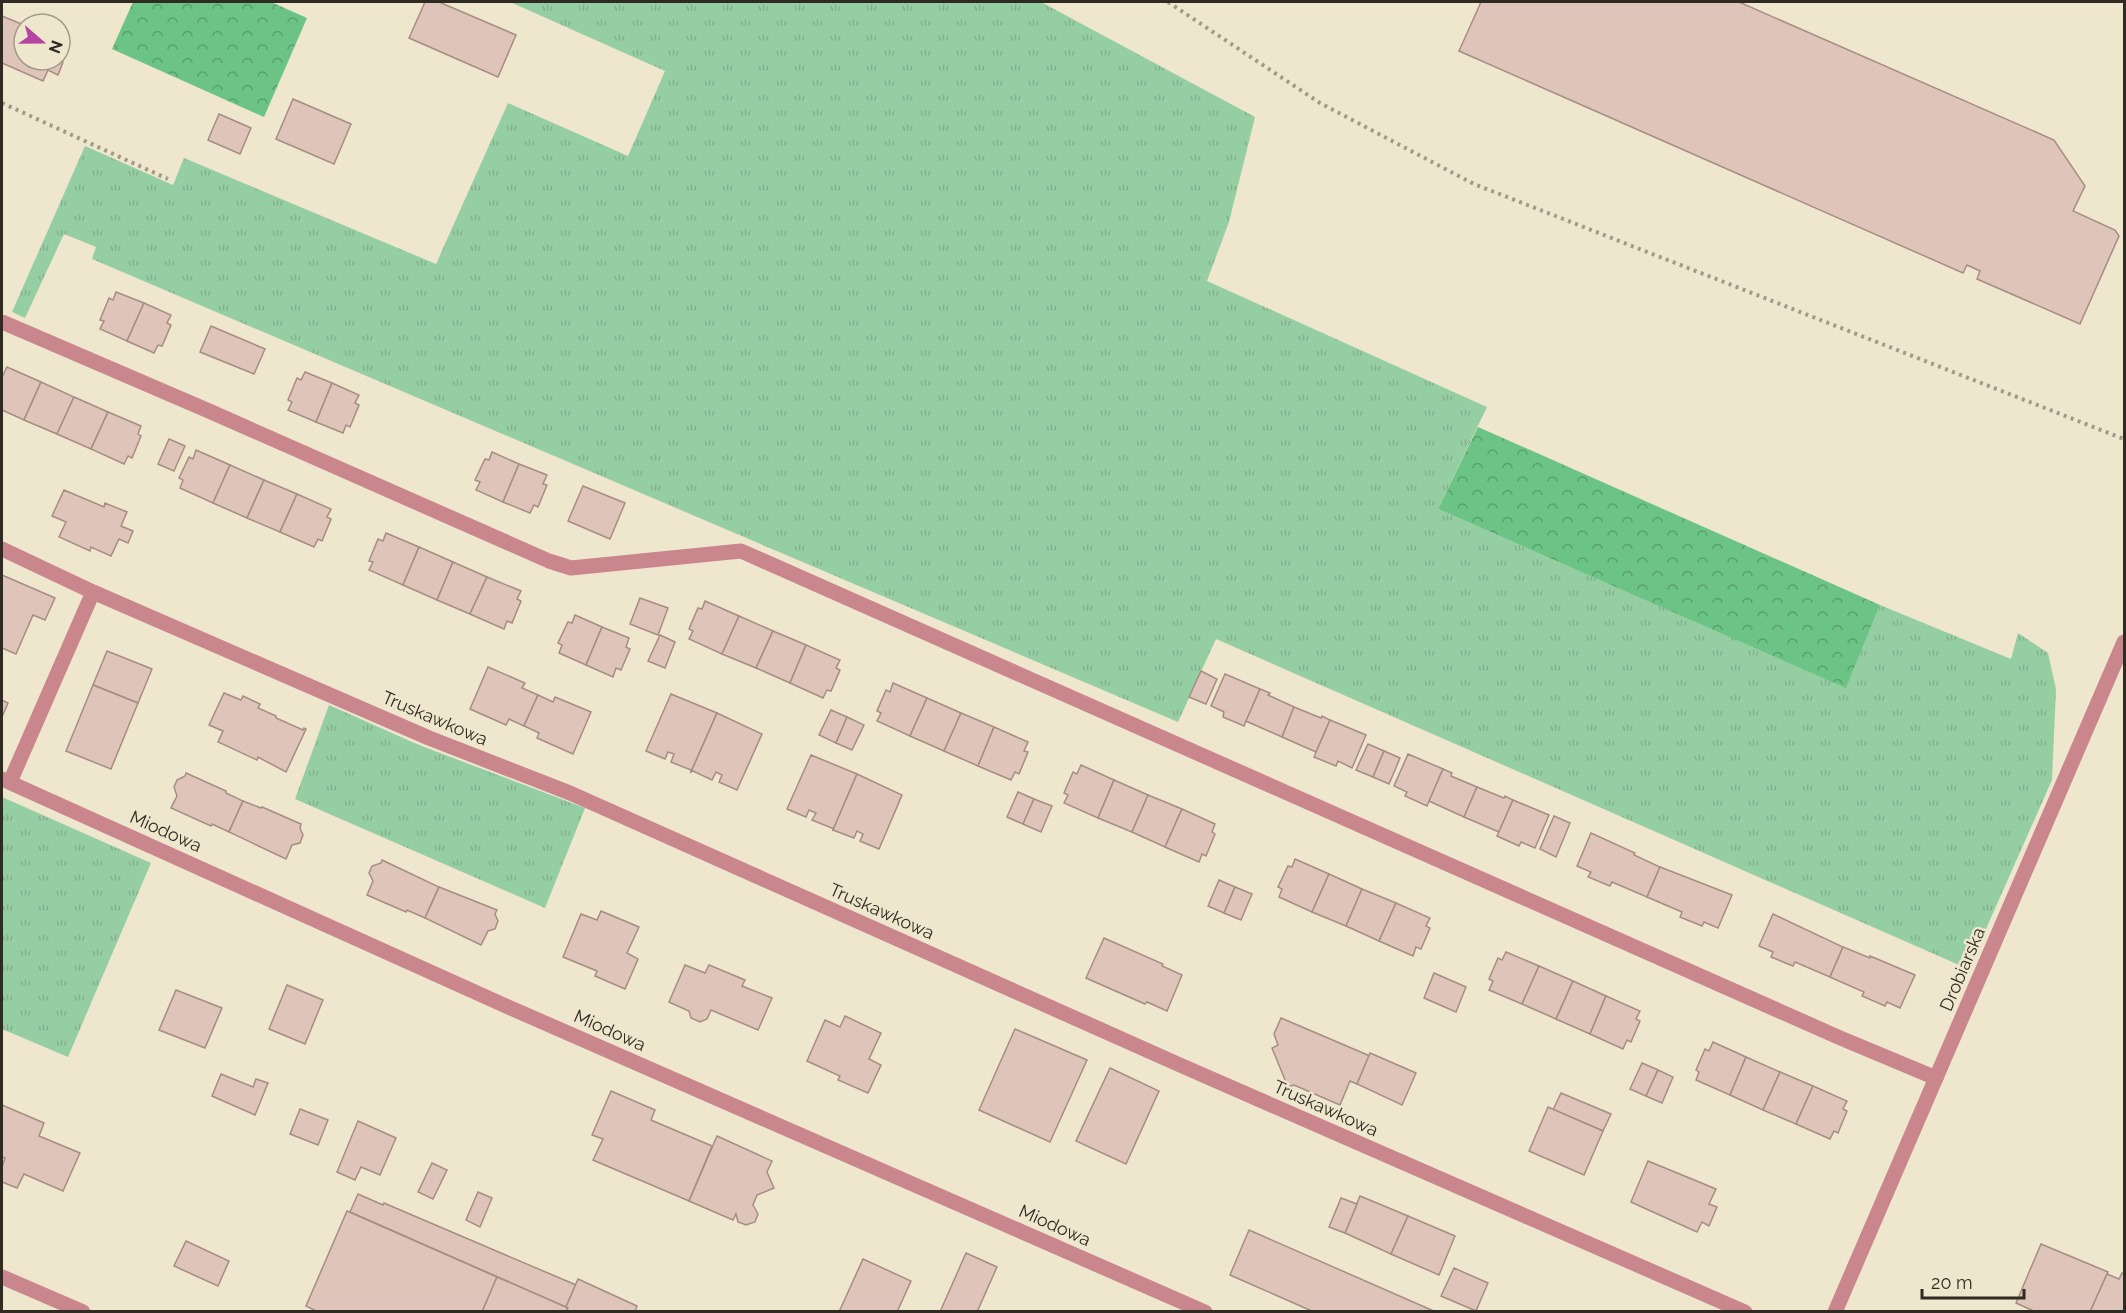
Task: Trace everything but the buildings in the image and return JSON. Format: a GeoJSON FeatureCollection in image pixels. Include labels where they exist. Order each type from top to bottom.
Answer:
{"type":"FeatureCollection","features":[{"type":"Feature","properties":{"kind":"street"},"geometry":{"type":"LineString","coordinates":[[2,322],[199,406],[549,561],[571,568],[741,551],[1827,1032],[1936,1078]]}},
{"type":"Feature","properties":{"kind":"street","name":"Truskawkowa"},"geometry":{"type":"LineString","coordinates":[[2,549],[93,592],[429,738],[570,793],[1191,1070],[1745,1311]]}},
{"type":"Feature","properties":{"kind":"street"},"geometry":{"type":"LineString","coordinates":[[6,780],[93,592]]}},
{"type":"Feature","properties":{"kind":"street","name":"Drobiarska"},"geometry":{"type":"LineString","coordinates":[[1835,1311],[2124,642]]}},
{"type":"Feature","properties":{"kind":"street","name":"Miodowa"},"geometry":{"type":"LineString","coordinates":[[6,780],[506,1006],[1205,1311]]}},
{"type":"Feature","properties":{"kind":"street"},"geometry":{"type":"LineString","coordinates":[[2,1276],[83,1311]]}},
{"type":"Feature","properties":{"kind":"path"},"geometry":{"type":"LineString","coordinates":[[1168,2],[1320,103],[1474,184],[2124,439]]}},
{"type":"Feature","properties":{"kind":"path"},"geometry":{"type":"LineString","coordinates":[[2,103],[168,178]]}},
{"type":"Feature","properties":{"kind":"green space"},"geometry":{"type":"Polygon","coordinates":[[[133,2],[271,2],[307,18],[264,117],[112,49],[133,2]]]}},
{"type":"Feature","properties":{"kind":"green space"},"geometry":{"type":"Polygon","coordinates":[[[510,2],[1041,2],[1255,117],[1229,222],[1207,281],[1487,407],[1438,509],[1846,687],[1880,605],[2011,659],[2018,633],[2048,653],[2056,689],[2052,780],[1974,956],[1966,968],[1216,639],[1178,722],[92,259],[96,247],[64,234],[25,318],[12,312],[85,146],[173,185],[184,158],[436,264],[508,103],[628,156],[665,71],[510,2]]]}},
{"type":"Feature","properties":{"kind":"green space"},"geometry":{"type":"Polygon","coordinates":[[[1478,427],[1880,605],[1846,688],[1438,509],[1478,427]]]}},
{"type":"Feature","properties":{"kind":"green space"},"geometry":{"type":"Polygon","coordinates":[[[329,705],[419,745],[585,808],[545,908],[295,799],[329,705]]]}},
{"type":"Feature","properties":{"kind":"green space"},"geometry":{"type":"Polygon","coordinates":[[[2,797],[151,863],[68,1057],[2,1029],[2,797]]]}}]}
